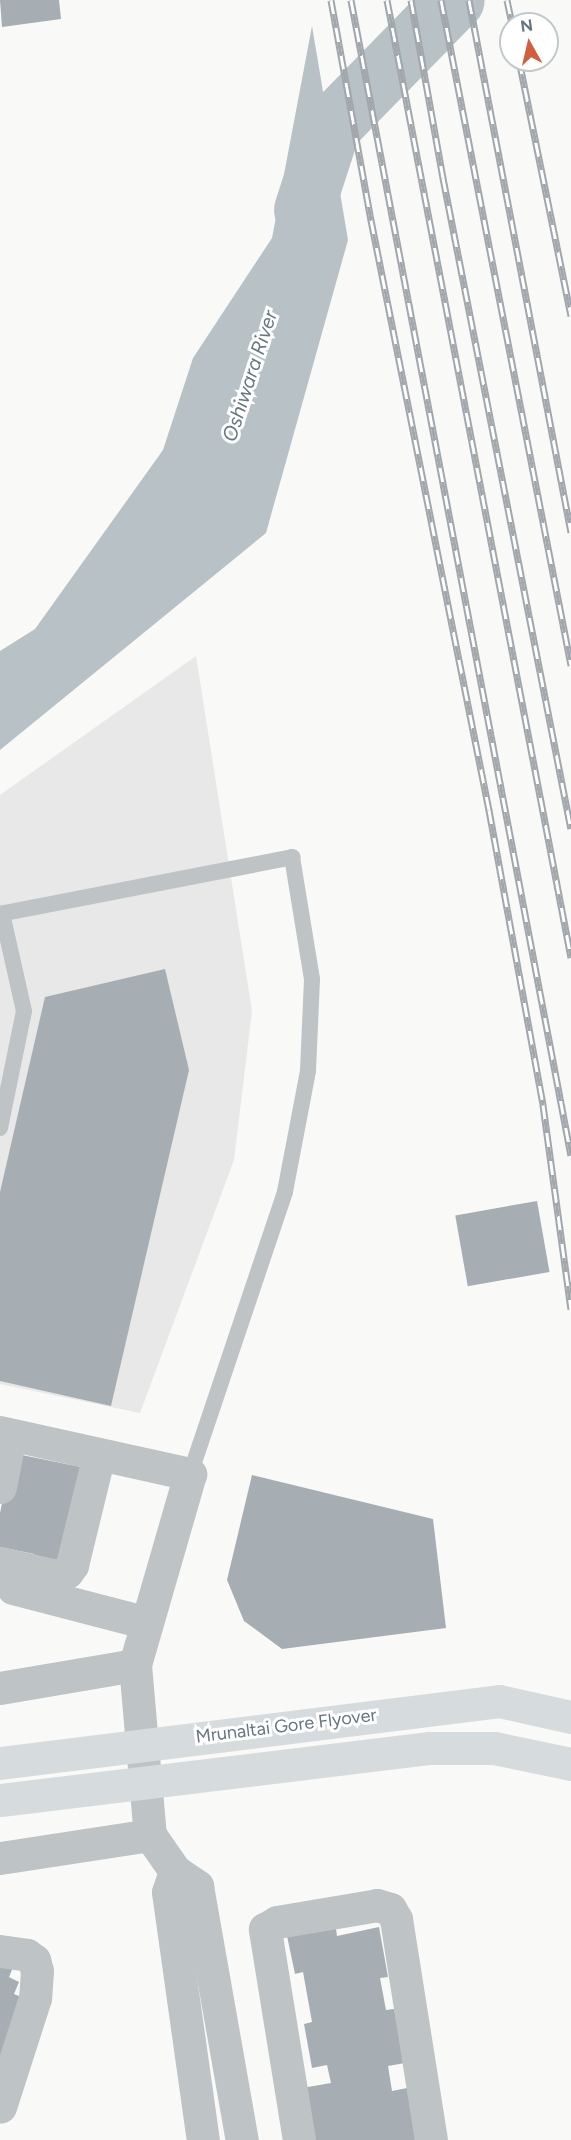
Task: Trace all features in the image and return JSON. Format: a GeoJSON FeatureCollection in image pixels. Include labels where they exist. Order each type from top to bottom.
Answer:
{"type":"FeatureCollection","features":[{"type":"Feature","properties":{"kind":"main road","name":"Mrunaltai Gore Flyover"},"geometry":{"type":"LineString","coordinates":[[0,1763],[499,1701],[571,1717]]}},
{"type":"Feature","properties":{"kind":"main road"},"geometry":{"type":"LineString","coordinates":[[0,1800],[430,1748],[494,1748],[571,1764]]}},
{"type":"Feature","properties":{"kind":"street"},"geometry":{"type":"LineString","coordinates":[[0,1487],[5,1433],[190,1474],[135,1665],[150,1835],[175,1871],[197,1886],[242,2140]]}},
{"type":"Feature","properties":{"kind":"street"},"geometry":{"type":"LineString","coordinates":[[0,1563],[52,1575],[60,1576],[67,1572],[72,1565],[99,1454]]}},
{"type":"Feature","properties":{"kind":"street"},"geometry":{"type":"LineString","coordinates":[[0,1585],[147,1623]]}},
{"type":"Feature","properties":{"kind":"street"},"geometry":{"type":"LineString","coordinates":[[0,1688],[135,1665]]}},
{"type":"Feature","properties":{"kind":"street"},"geometry":{"type":"LineString","coordinates":[[0,1858],[150,1835]]}},
{"type":"Feature","properties":{"kind":"street"},"geometry":{"type":"LineString","coordinates":[[175,1871],[168,1892],[202,2140]]}},
{"type":"Feature","properties":{"kind":"street"},"geometry":{"type":"LineString","coordinates":[[299,2140],[266,1929],[277,1922],[377,1905],[390,1909],[396,1918],[431,2140]]}},
{"type":"Feature","properties":{"kind":"street"},"geometry":{"type":"LineString","coordinates":[[0,1951],[27,1955],[34,1960],[38,1971],[36,1998],[0,2107]]}},
{"type":"Feature","properties":{"kind":"lane"},"geometry":{"type":"LineString","coordinates":[[0,1128],[24,1011],[1,914],[292,857],[312,979],[308,1071],[285,1192],[190,1474]]}},
{"type":"Feature","properties":{"kind":"shaded area"},"geometry":{"type":"Polygon","coordinates":[[[196,656],[252,1011],[234,1160],[140,1413],[0,1384],[0,795],[196,656]]]}},
{"type":"Feature","properties":{"kind":"water"},"geometry":{"type":"Polygon","coordinates":[[[312,26],[348,240],[266,533],[0,750],[0,651],[35,629],[163,450],[193,358],[272,238],[312,26]]]}},
{"type":"Feature","properties":{"kind":"building"},"geometry":{"type":"Polygon","coordinates":[[[0,0],[59,0],[61,19],[2,27],[0,0]]]}},
{"type":"Feature","properties":{"kind":"building"},"geometry":{"type":"Polygon","coordinates":[[[165,969],[189,1070],[111,1406],[0,1381],[0,1192],[45,997],[165,969]]]}},
{"type":"Feature","properties":{"kind":"building"},"geometry":{"type":"Polygon","coordinates":[[[537,1201],[550,1272],[468,1286],[455,1215],[537,1201]]]}},
{"type":"Feature","properties":{"kind":"building"},"geometry":{"type":"Polygon","coordinates":[[[12,1453],[81,1467],[61,1569],[32,1563],[34,1554],[0,1547],[0,1513],[12,1453]]]}},
{"type":"Feature","properties":{"kind":"building"},"geometry":{"type":"Polygon","coordinates":[[[252,1475],[433,1519],[446,1628],[282,1649],[244,1621],[227,1580],[252,1475]]]}},
{"type":"Feature","properties":{"kind":"building"},"geometry":{"type":"Polygon","coordinates":[[[335,1922],[337,1936],[379,1927],[388,1977],[380,1978],[386,2010],[394,2009],[405,2063],[388,2066],[392,2091],[407,2088],[416,2140],[312,2140],[302,2088],[331,2083],[327,2065],[312,2068],[304,2024],[312,2022],[303,1972],[295,1974],[286,1931],[335,1922]]]}},
{"type":"Feature","properties":{"kind":"building"},"geometry":{"type":"Polygon","coordinates":[[[0,1958],[14,1965],[9,1977],[19,1982],[14,1994],[31,2001],[0,2070],[0,1958]]]}},
{"type":"Feature","properties":{"kind":"waterway","name":"Oshiwara River"},"geometry":{"type":"LineString","coordinates":[[304,210],[331,127],[455,0]]}},
{"type":"Feature","properties":{"kind":"railway"},"geometry":{"type":"LineString","coordinates":[[331,0],[371,220],[489,810],[543,1105],[571,1309]]}},
{"type":"Feature","properties":{"kind":"railway"},"geometry":{"type":"LineString","coordinates":[[351,0],[571,1155]]}},
{"type":"Feature","properties":{"kind":"railway"},"geometry":{"type":"LineString","coordinates":[[387,0],[571,957]]}},
{"type":"Feature","properties":{"kind":"railway"},"geometry":{"type":"LineString","coordinates":[[411,0],[443,178],[571,829]]}},
{"type":"Feature","properties":{"kind":"railway"},"geometry":{"type":"LineString","coordinates":[[441,0],[571,665]]}},
{"type":"Feature","properties":{"kind":"railway"},"geometry":{"type":"LineString","coordinates":[[469,0],[571,532]]}},
{"type":"Feature","properties":{"kind":"railway"},"geometry":{"type":"LineString","coordinates":[[507,0],[510,12]]}},
{"type":"Feature","properties":{"kind":"railway"},"geometry":{"type":"LineString","coordinates":[[521,72],[571,316]]}}]}
